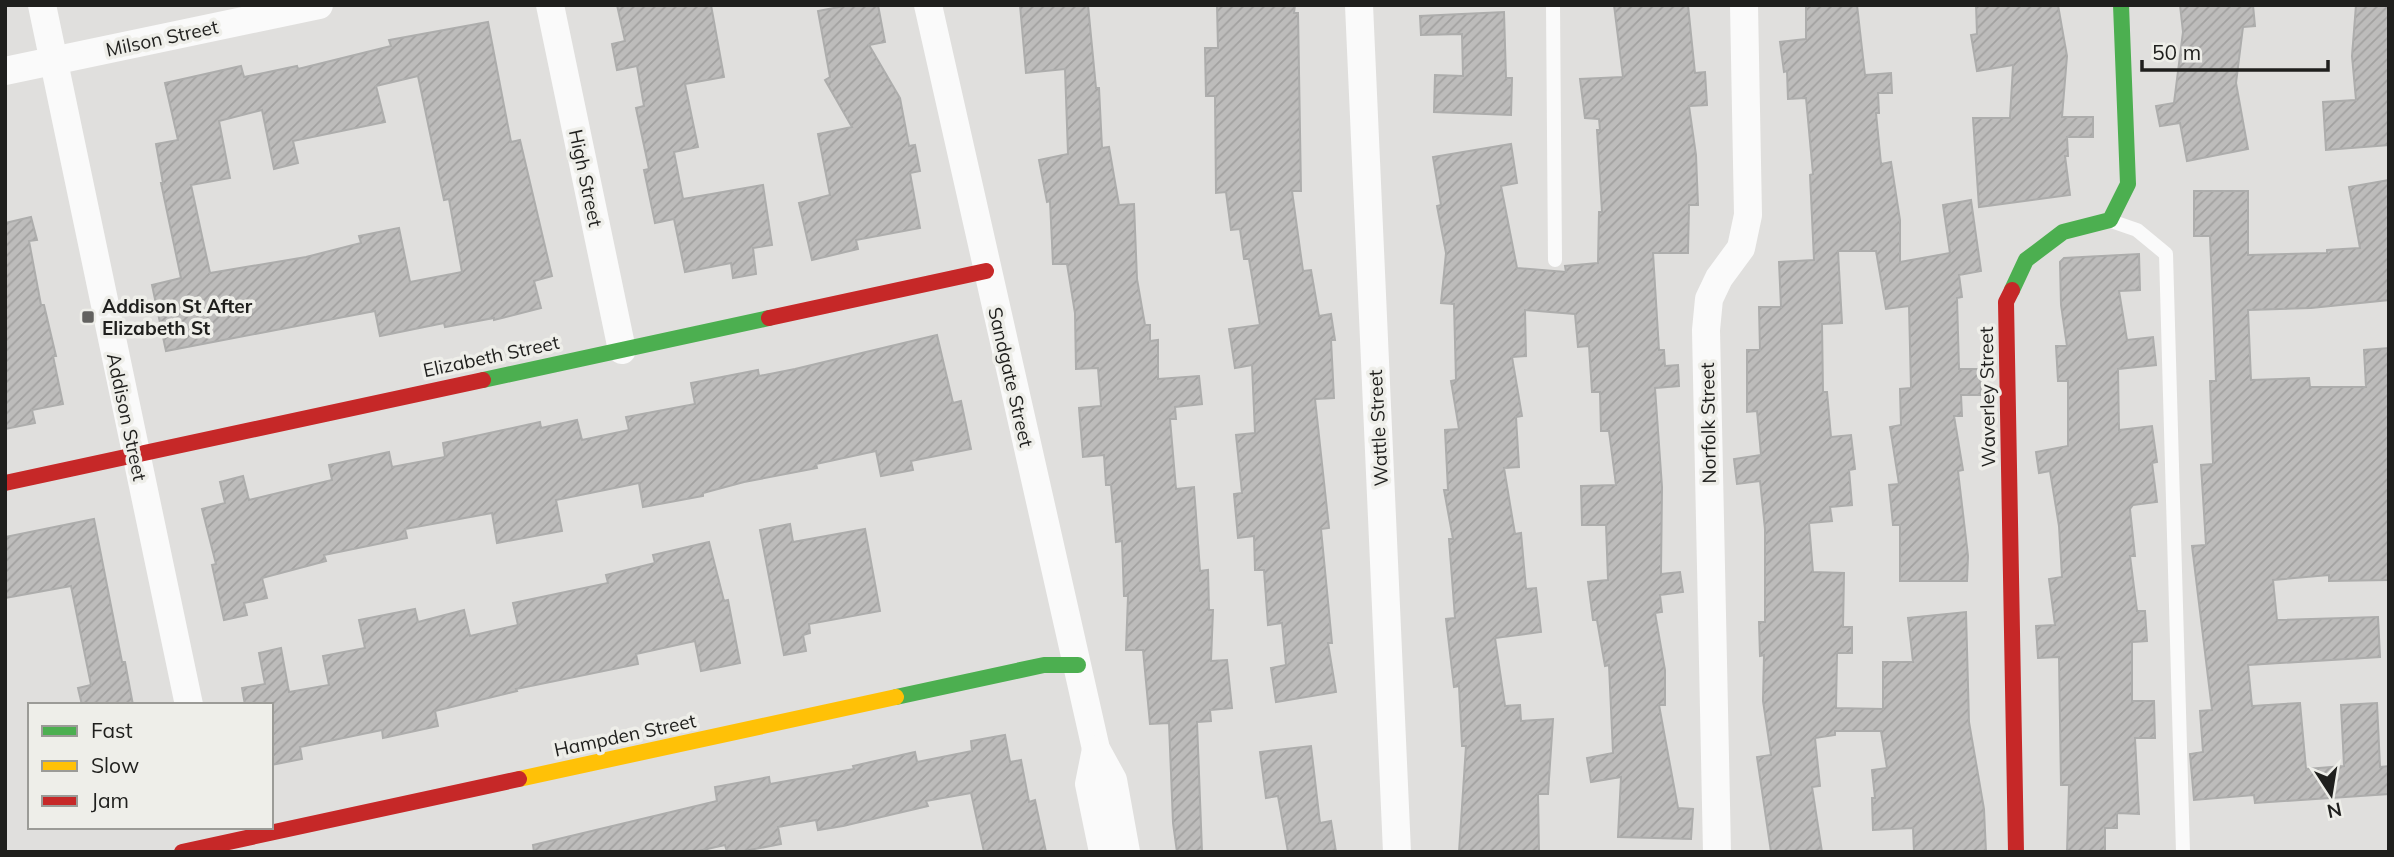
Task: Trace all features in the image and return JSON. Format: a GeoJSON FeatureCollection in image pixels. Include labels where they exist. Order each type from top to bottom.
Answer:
{"type":"FeatureCollection","features":[{"type":"Feature","properties":{"kind":"street","name":"Addison Street"},"geometry":{"type":"LineString","coordinates":[[42,5],[189,703]]}},
{"type":"Feature","properties":{"kind":"street","name":"Milson Street"},"geometry":{"type":"LineString","coordinates":[[5,71],[319,5]]}},
{"type":"Feature","properties":{"kind":"street","name":"High Street"},"geometry":{"type":"LineString","coordinates":[[550,5],[622,350]]}},
{"type":"Feature","properties":{"kind":"street","name":"Sandgate Street"},"geometry":{"type":"LineString","coordinates":[[928,5],[1096,749],[1113,780],[1126,852]]}},
{"type":"Feature","properties":{"kind":"street","name":"Wattle Street"},"geometry":{"type":"LineString","coordinates":[[1359,5],[1397,852]]}},
{"type":"Feature","properties":{"kind":"street","name":"Norfolk Street"},"geometry":{"type":"LineString","coordinates":[[1717,852],[1706,330],[1709,299],[1719,278],[1741,248],[1748,215],[1744,5]]}},
{"type":"Feature","properties":{"kind":"street"},"geometry":{"type":"LineString","coordinates":[[2110,220],[2127,184],[2120,5]]}},
{"type":"Feature","properties":{"kind":"street","name":"Waverley Street"},"geometry":{"type":"LineString","coordinates":[[2016,852],[2006,302],[2026,260],[2063,232],[2110,220]]}},
{"type":"Feature","properties":{"kind":"street","name":"Elizabeth Street"},"geometry":{"type":"LineString","coordinates":[[5,483],[986,271]]}},
{"type":"Feature","properties":{"kind":"street","name":"Hampden Street"},"geometry":{"type":"LineString","coordinates":[[182,852],[220,841],[1031,668],[1078,665]]}},
{"type":"Feature","properties":{"kind":"street","name":"Sandgate Street"},"geometry":{"type":"LineString","coordinates":[[1096,749],[1089,784],[1103,852]]}},
{"type":"Feature","properties":{"kind":"lane"},"geometry":{"type":"LineString","coordinates":[[1553,5],[1555,260]]}},
{"type":"Feature","properties":{"kind":"lane"},"geometry":{"type":"LineString","coordinates":[[2110,220],[2137,230],[2166,254],[2183,852]]}},
{"type":"Feature","properties":{"kind":"building"},"geometry":{"type":"Polygon","coordinates":[[[617,5],[711,5],[724,77],[685,84],[698,147],[674,152],[683,199],[763,185],[772,245],[753,248],[756,274],[733,278],[731,263],[685,272],[674,219],[655,223],[644,170],[649,169],[636,108],[644,106],[637,66],[617,70],[612,44],[625,41],[617,5]]]}},
{"type":"Feature","properties":{"kind":"building"},"geometry":{"type":"Polygon","coordinates":[[[849,5],[878,5],[885,42],[869,45],[900,98],[909,146],[915,145],[920,171],[910,173],[920,228],[856,240],[858,249],[812,260],[799,203],[830,195],[818,134],[852,127],[825,80],[830,77],[818,11],[849,5]]]}},
{"type":"Feature","properties":{"kind":"building"},"geometry":{"type":"Polygon","coordinates":[[[1020,5],[1088,5],[1096,88],[1099,88],[1102,148],[1109,147],[1119,205],[1134,204],[1137,279],[1145,325],[1150,325],[1150,341],[1158,340],[1158,379],[1199,376],[1202,404],[1175,407],[1176,419],[1170,419],[1176,489],[1194,487],[1200,571],[1208,570],[1209,610],[1213,610],[1211,661],[1227,660],[1232,708],[1210,710],[1211,721],[1197,722],[1202,852],[1177,852],[1173,823],[1169,723],[1150,724],[1143,650],[1126,650],[1128,596],[1124,596],[1122,541],[1116,542],[1111,485],[1106,485],[1104,455],[1083,457],[1079,408],[1101,406],[1098,368],[1076,369],[1075,313],[1067,264],[1053,264],[1050,201],[1047,202],[1039,160],[1068,154],[1065,69],[1026,73],[1020,5]]]}},
{"type":"Feature","properties":{"kind":"building"},"geometry":{"type":"Polygon","coordinates":[[[1217,5],[1295,5],[1294,13],[1298,13],[1301,191],[1292,191],[1303,271],[1311,270],[1319,316],[1331,314],[1335,340],[1331,340],[1334,398],[1315,399],[1329,528],[1321,529],[1332,643],[1328,643],[1336,692],[1276,702],[1271,668],[1286,665],[1282,623],[1268,625],[1264,570],[1255,570],[1254,536],[1238,538],[1234,494],[1242,493],[1236,435],[1255,433],[1252,365],[1235,368],[1229,329],[1260,325],[1249,259],[1244,259],[1240,229],[1231,230],[1226,192],[1216,193],[1215,96],[1206,96],[1205,48],[1218,48],[1217,5]]]}},
{"type":"Feature","properties":{"kind":"building"},"geometry":{"type":"Polygon","coordinates":[[[1614,5],[1688,5],[1695,73],[1705,72],[1707,105],[1689,106],[1696,155],[1698,205],[1689,205],[1688,253],[1653,253],[1659,350],[1664,350],[1665,366],[1678,365],[1679,386],[1655,388],[1662,487],[1661,574],[1680,572],[1683,592],[1660,595],[1662,612],[1655,613],[1665,670],[1665,705],[1659,705],[1678,808],[1693,809],[1691,839],[1618,837],[1621,777],[1591,782],[1587,758],[1613,753],[1609,665],[1605,666],[1597,620],[1593,620],[1588,582],[1608,580],[1606,525],[1582,525],[1581,486],[1616,485],[1609,431],[1601,431],[1600,392],[1592,392],[1589,346],[1578,347],[1575,314],[1525,310],[1526,356],[1512,357],[1522,416],[1516,417],[1519,467],[1504,468],[1515,534],[1521,533],[1526,589],[1536,588],[1541,632],[1495,638],[1505,706],[1520,705],[1521,721],[1553,719],[1548,794],[1538,794],[1539,852],[1459,852],[1466,746],[1462,746],[1459,686],[1454,687],[1446,619],[1455,618],[1449,539],[1453,539],[1444,490],[1448,490],[1445,430],[1459,429],[1451,381],[1456,380],[1454,304],[1441,303],[1446,253],[1437,206],[1441,205],[1433,157],[1511,144],[1517,183],[1501,186],[1517,268],[1566,272],[1565,266],[1598,263],[1599,212],[1602,212],[1597,130],[1600,130],[1599,119],[1585,118],[1580,79],[1623,77],[1614,5]]]}},
{"type":"Feature","properties":{"kind":"building"},"geometry":{"type":"Polygon","coordinates":[[[1806,5],[1857,5],[1865,75],[1891,73],[1892,93],[1878,93],[1879,113],[1876,113],[1881,164],[1891,162],[1900,220],[1900,262],[1950,253],[1943,205],[1971,200],[1981,271],[1959,275],[1962,297],[1957,298],[1959,369],[1980,369],[1981,395],[1961,395],[1962,416],[1954,416],[1963,470],[1958,471],[1968,556],[1967,581],[1900,581],[1900,525],[1893,525],[1889,485],[1899,484],[1890,427],[1901,425],[1900,389],[1911,388],[1909,306],[1886,309],[1876,251],[1838,251],[1842,323],[1822,324],[1823,392],[1827,392],[1831,437],[1851,435],[1855,469],[1849,470],[1852,505],[1830,507],[1832,521],[1809,523],[1813,572],[1844,573],[1843,627],[1852,627],[1852,653],[1837,653],[1836,708],[1883,709],[1883,662],[1913,662],[1908,618],[1966,612],[1969,722],[1984,809],[1986,852],[1914,852],[1913,828],[1873,830],[1872,798],[1875,798],[1872,770],[1887,768],[1881,731],[1835,731],[1835,735],[1815,738],[1820,786],[1812,787],[1822,852],[1771,852],[1757,757],[1771,755],[1763,701],[1764,655],[1760,656],[1759,622],[1765,622],[1765,529],[1760,481],[1737,484],[1734,459],[1761,455],[1757,411],[1747,412],[1747,350],[1760,350],[1759,307],[1781,307],[1779,262],[1814,260],[1810,175],[1813,174],[1806,98],[1788,99],[1787,71],[1784,72],[1780,42],[1806,39],[1806,5]]]}},
{"type":"Feature","properties":{"kind":"building"},"geometry":{"type":"Polygon","coordinates":[[[1976,5],[2058,5],[2067,56],[2062,117],[2093,117],[2093,137],[2067,137],[2068,156],[2065,156],[2070,195],[1979,207],[1973,118],[2010,118],[2013,65],[1977,71],[1971,35],[1977,34],[1976,5]]]}},
{"type":"Feature","properties":{"kind":"building"},"geometry":{"type":"Polygon","coordinates":[[[2180,5],[2253,5],[2255,26],[2243,27],[2236,83],[2248,149],[2187,161],[2180,123],[2160,126],[2156,106],[2174,103],[2183,32],[2180,5]]]}},
{"type":"Feature","properties":{"kind":"building"},"geometry":{"type":"Polygon","coordinates":[[[2356,5],[2389,6],[2389,145],[2326,150],[2323,102],[2356,100],[2352,56],[2356,5]]]}},
{"type":"Feature","properties":{"kind":"building"},"geometry":{"type":"Polygon","coordinates":[[[1504,12],[1506,78],[1512,78],[1511,115],[1434,112],[1435,75],[1463,76],[1462,34],[1421,35],[1420,16],[1504,12]]]}},
{"type":"Feature","properties":{"kind":"building"},"geometry":{"type":"Polygon","coordinates":[[[488,22],[511,142],[520,140],[552,276],[534,281],[541,308],[494,320],[445,327],[444,323],[380,336],[375,311],[166,351],[152,285],[181,278],[161,183],[156,144],[178,140],[165,83],[241,66],[244,77],[297,66],[298,69],[391,46],[389,40],[488,22]],[[418,76],[376,86],[385,122],[293,141],[298,163],[274,169],[262,110],[219,121],[230,178],[191,185],[210,273],[306,257],[361,243],[359,236],[399,228],[410,282],[462,272],[449,199],[444,200],[418,76]]]}},
{"type":"Feature","properties":{"kind":"building"},"geometry":{"type":"Polygon","coordinates":[[[2389,180],[2389,300],[2311,308],[2248,310],[2251,380],[2309,378],[2310,387],[2366,387],[2364,350],[2389,348],[2389,580],[2329,581],[2329,575],[2273,580],[2277,620],[2378,617],[2380,657],[2248,665],[2252,706],[2300,703],[2306,769],[2344,766],[2341,705],[2377,703],[2380,767],[2389,766],[2389,794],[2255,803],[2254,795],[2194,800],[2190,754],[2203,752],[2200,711],[2212,710],[2192,546],[2206,545],[2201,465],[2213,464],[2210,381],[2216,381],[2210,236],[2194,236],[2194,191],[2248,191],[2248,255],[2327,253],[2327,250],[2360,248],[2349,187],[2389,180]]]}},
{"type":"Feature","properties":{"kind":"building"},"geometry":{"type":"Polygon","coordinates":[[[31,217],[37,240],[29,241],[41,305],[44,305],[56,356],[53,356],[63,404],[32,410],[35,423],[5,429],[5,223],[31,217]]]}},
{"type":"Feature","properties":{"kind":"building"},"geometry":{"type":"Polygon","coordinates":[[[2139,254],[2140,290],[2119,291],[2127,340],[2153,337],[2156,365],[2118,369],[2119,430],[2152,426],[2157,462],[2152,463],[2157,502],[2133,505],[2130,509],[2135,556],[2130,556],[2137,611],[2145,611],[2147,641],[2132,642],[2132,701],[2154,701],[2155,738],[2135,738],[2139,814],[2117,813],[2117,828],[2105,828],[2105,852],[2067,852],[2069,785],[2061,785],[2059,657],[2038,658],[2036,626],[2055,625],[2049,579],[2062,577],[2059,526],[2050,471],[2039,473],[2036,452],[2068,446],[2068,381],[2058,381],[2056,346],[2067,346],[2061,305],[2060,262],[2064,258],[2139,254]]]}},
{"type":"Feature","properties":{"kind":"building"},"geometry":{"type":"Polygon","coordinates":[[[937,335],[953,403],[961,401],[971,449],[911,461],[913,470],[881,476],[876,451],[816,464],[817,468],[744,482],[703,493],[703,496],[643,507],[639,483],[556,500],[562,531],[497,543],[492,513],[405,529],[407,538],[324,555],[326,561],[262,578],[267,598],[244,603],[247,615],[224,620],[212,565],[216,564],[202,509],[225,503],[220,482],[243,476],[249,500],[332,480],[329,465],[389,452],[392,467],[445,457],[443,443],[540,422],[541,428],[577,420],[582,440],[629,430],[626,417],[695,404],[691,383],[758,370],[759,376],[795,369],[937,335]]]}},
{"type":"Feature","properties":{"kind":"building"},"geometry":{"type":"Polygon","coordinates":[[[94,519],[133,703],[82,703],[78,688],[91,685],[71,586],[5,598],[5,537],[94,519]]]}},
{"type":"Feature","properties":{"kind":"building"},"geometry":{"type":"Polygon","coordinates":[[[790,524],[793,542],[865,529],[880,611],[809,624],[810,633],[803,635],[806,651],[784,655],[760,530],[790,524]]]}},
{"type":"Feature","properties":{"kind":"building"},"geometry":{"type":"Polygon","coordinates":[[[709,542],[724,601],[728,600],[740,663],[701,671],[695,641],[636,654],[638,664],[516,689],[517,691],[435,711],[438,726],[383,738],[382,730],[300,747],[302,759],[273,765],[273,703],[245,703],[242,688],[265,684],[259,653],[281,648],[289,692],[329,685],[323,656],[365,648],[359,620],[415,609],[418,622],[464,610],[470,636],[518,625],[513,603],[608,583],[606,575],[655,563],[653,555],[709,542]]]}},
{"type":"Feature","properties":{"kind":"building"},"geometry":{"type":"Polygon","coordinates":[[[1005,735],[1010,762],[1021,760],[1029,802],[1035,800],[1046,852],[984,852],[971,793],[926,801],[928,806],[843,826],[818,830],[816,820],[778,827],[781,844],[739,852],[727,852],[725,845],[694,852],[534,852],[533,845],[717,801],[715,787],[769,777],[770,784],[854,769],[853,766],[915,752],[917,762],[972,751],[971,741],[1005,735]]]}},
{"type":"Feature","properties":{"kind":"building"},"geometry":{"type":"Polygon","coordinates":[[[1311,746],[1320,823],[1331,821],[1336,852],[1288,852],[1278,796],[1266,798],[1260,752],[1311,746]]]}},
{"type":"Feature","properties":{"kind":"traffic: fast"},"geometry":{"type":"LineString","coordinates":[[2012,290],[2026,260],[2063,232],[2110,220],[2128,184],[2121,5]]}},
{"type":"Feature","properties":{"kind":"traffic: fast"},"geometry":{"type":"LineString","coordinates":[[483,380],[769,318]]}},
{"type":"Feature","properties":{"kind":"traffic: fast"},"geometry":{"type":"LineString","coordinates":[[896,697],[1044,665],[1078,665]]}},
{"type":"Feature","properties":{"kind":"traffic: slow"},"geometry":{"type":"LineString","coordinates":[[519,779],[896,697]]}},
{"type":"Feature","properties":{"kind":"traffic: jam"},"geometry":{"type":"LineString","coordinates":[[769,318],[986,271]]}},
{"type":"Feature","properties":{"kind":"traffic: jam"},"geometry":{"type":"LineString","coordinates":[[2012,290],[2006,302],[2016,852]]}},
{"type":"Feature","properties":{"kind":"traffic: jam"},"geometry":{"type":"LineString","coordinates":[[5,483],[483,380]]}},
{"type":"Feature","properties":{"kind":"traffic: jam"},"geometry":{"type":"LineString","coordinates":[[182,852],[519,779]]}},
{"type":"Feature","properties":{"kind":"place","name":"Addison St After Elizabeth St"},"geometry":{"type":"Point","coordinates":[88,317]}}]}
